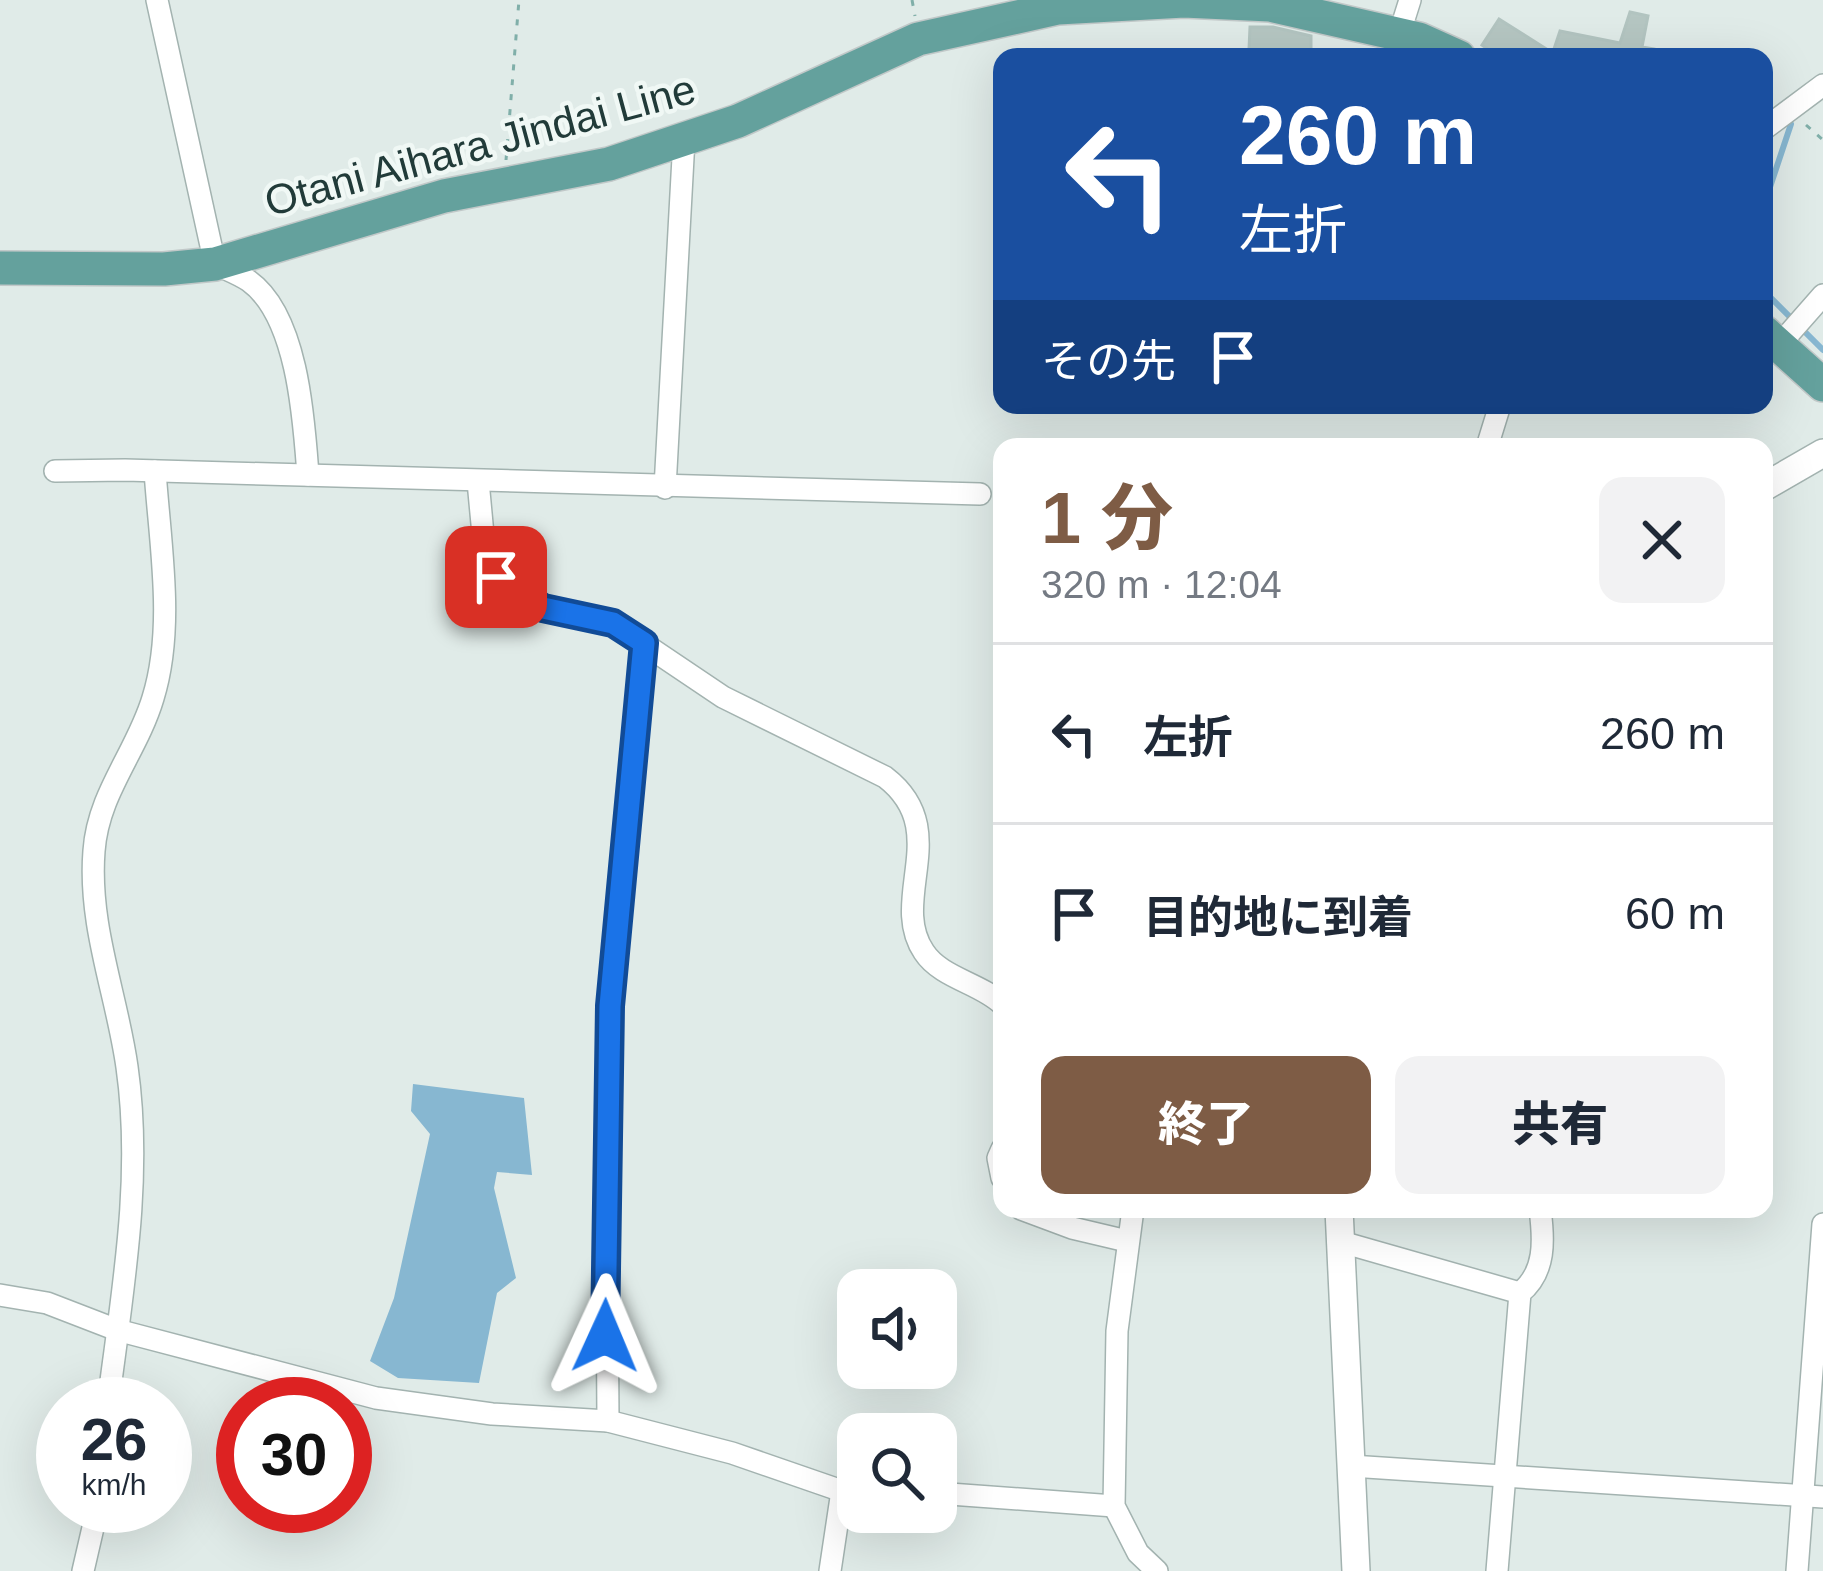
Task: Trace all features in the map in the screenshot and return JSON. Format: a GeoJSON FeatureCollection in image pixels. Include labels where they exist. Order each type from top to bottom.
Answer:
{"type":"FeatureCollection","features":[{"type":"Feature","properties":{"kind":"main road","name":"Otani Aihara Jindai Line"},"geometry":{"type":"LineString","coordinates":[[0,268],[214,265],[444,196],[610,164],[738,121],[918,39],[1058,8],[1184,1],[1270,3],[1420,39],[1440,48]]}},
{"type":"Feature","properties":{"kind":"main road"},"geometry":{"type":"LineString","coordinates":[[1773,340],[1823,385]]}},
{"type":"Feature","properties":{"kind":"street"},"geometry":{"type":"LineString","coordinates":[[157,0],[214,265],[250,281],[283,330],[302,394],[308,475]]}},
{"type":"Feature","properties":{"kind":"street"},"geometry":{"type":"LineString","coordinates":[[1399,35],[1410,0]]}},
{"type":"Feature","properties":{"kind":"street"},"geometry":{"type":"LineString","coordinates":[[1773,122],[1823,85]]}},
{"type":"Feature","properties":{"kind":"street"},"geometry":{"type":"LineString","coordinates":[[665,488],[684,139]]}},
{"type":"Feature","properties":{"kind":"street"},"geometry":{"type":"LineString","coordinates":[[1773,336],[1823,295]]}},
{"type":"Feature","properties":{"kind":"street"},"geometry":{"type":"LineString","coordinates":[[1773,483],[1823,453]]}},
{"type":"Feature","properties":{"kind":"street"},"geometry":{"type":"LineString","coordinates":[[55,471],[980,494]]}},
{"type":"Feature","properties":{"kind":"street"},"geometry":{"type":"LineString","coordinates":[[111,1377],[134,1154],[127,1067],[94,905],[94,851],[98,820],[151,705],[160,670],[164,597],[155,471]]}},
{"type":"Feature","properties":{"kind":"street"},"geometry":{"type":"LineString","coordinates":[[478,481],[485,556],[496,577],[543,608],[613,623],[723,697],[901,789],[915,812],[920,861],[914,895],[917,939],[926,957],[993,998]]}},
{"type":"Feature","properties":{"kind":"street"},"geometry":{"type":"LineString","coordinates":[[608,1421],[605,1118],[610,1006],[644,643]]}},
{"type":"Feature","properties":{"kind":"street"},"geometry":{"type":"LineString","coordinates":[[1045,1218],[1127,1241]]}},
{"type":"Feature","properties":{"kind":"street"},"geometry":{"type":"LineString","coordinates":[[1131,1218],[1117,1331],[1114,1506],[1138,1553],[1157,1571]]}},
{"type":"Feature","properties":{"kind":"street"},"geometry":{"type":"LineString","coordinates":[[1339,1218],[1356,1571]]}},
{"type":"Feature","properties":{"kind":"street"},"geometry":{"type":"LineString","coordinates":[[1497,1571],[1520,1293],[1535,1281],[1544,1241],[1541,1218]]}},
{"type":"Feature","properties":{"kind":"street"},"geometry":{"type":"LineString","coordinates":[[1797,1571],[1813,1496],[1823,1224]]}},
{"type":"Feature","properties":{"kind":"street"},"geometry":{"type":"LineString","coordinates":[[1338,1241],[1520,1293]]}},
{"type":"Feature","properties":{"kind":"street"},"geometry":{"type":"LineString","coordinates":[[0,1295],[47,1303],[117,1330],[376,1398],[492,1414],[608,1421],[732,1453],[837,1488]]}},
{"type":"Feature","properties":{"kind":"street"},"geometry":{"type":"LineString","coordinates":[[1351,1466],[1813,1496]]}},
{"type":"Feature","properties":{"kind":"street"},"geometry":{"type":"LineString","coordinates":[[957,1495],[1114,1506]]}},
{"type":"Feature","properties":{"kind":"street"},"geometry":{"type":"LineString","coordinates":[[83,1571],[92,1533]]}},
{"type":"Feature","properties":{"kind":"street"},"geometry":{"type":"LineString","coordinates":[[830,1571],[840,1533]]}},
{"type":"Feature","properties":{"kind":"path"},"geometry":{"type":"LineString","coordinates":[[506,182],[519,0]]}},
{"type":"Feature","properties":{"kind":"path"},"geometry":{"type":"LineString","coordinates":[[1790,110],[1823,140]]}},
{"type":"Feature","properties":{"kind":"water"},"geometry":{"type":"Polygon","coordinates":[[[413,1084],[524,1098],[532,1175],[497,1172],[494,1188],[516,1278],[497,1293],[479,1383],[398,1378],[370,1361],[394,1298],[430,1134],[411,1111],[413,1084]]]}},
{"type":"Feature","properties":{"kind":"building"},"geometry":{"type":"Polygon","coordinates":[[[1630,12],[1648,16],[1642,47],[1648,48],[1554,48],[1560,31],[1620,43],[1630,12]]]}},
{"type":"Feature","properties":{"kind":"building"},"geometry":{"type":"Polygon","coordinates":[[[1499,19],[1545,48],[1486,48],[1482,45],[1499,19]]]}},
{"type":"Feature","properties":{"kind":"building"},"geometry":{"type":"Polygon","coordinates":[[[1250,27],[1311,36],[1311,48],[1249,48],[1250,27]]]}},
{"type":"Feature","properties":{"kind":"waterway"},"geometry":{"type":"LineString","coordinates":[[1773,178],[1791,124]]}},
{"type":"Feature","properties":{"kind":"waterway"},"geometry":{"type":"LineString","coordinates":[[1773,300],[1823,350]]}},
{"type":"Feature","properties":{"kind":"route"},"geometry":{"type":"LineString","coordinates":[[496,577],[543,608],[613,623],[644,643],[610,1006],[605,1336]]}}]}
